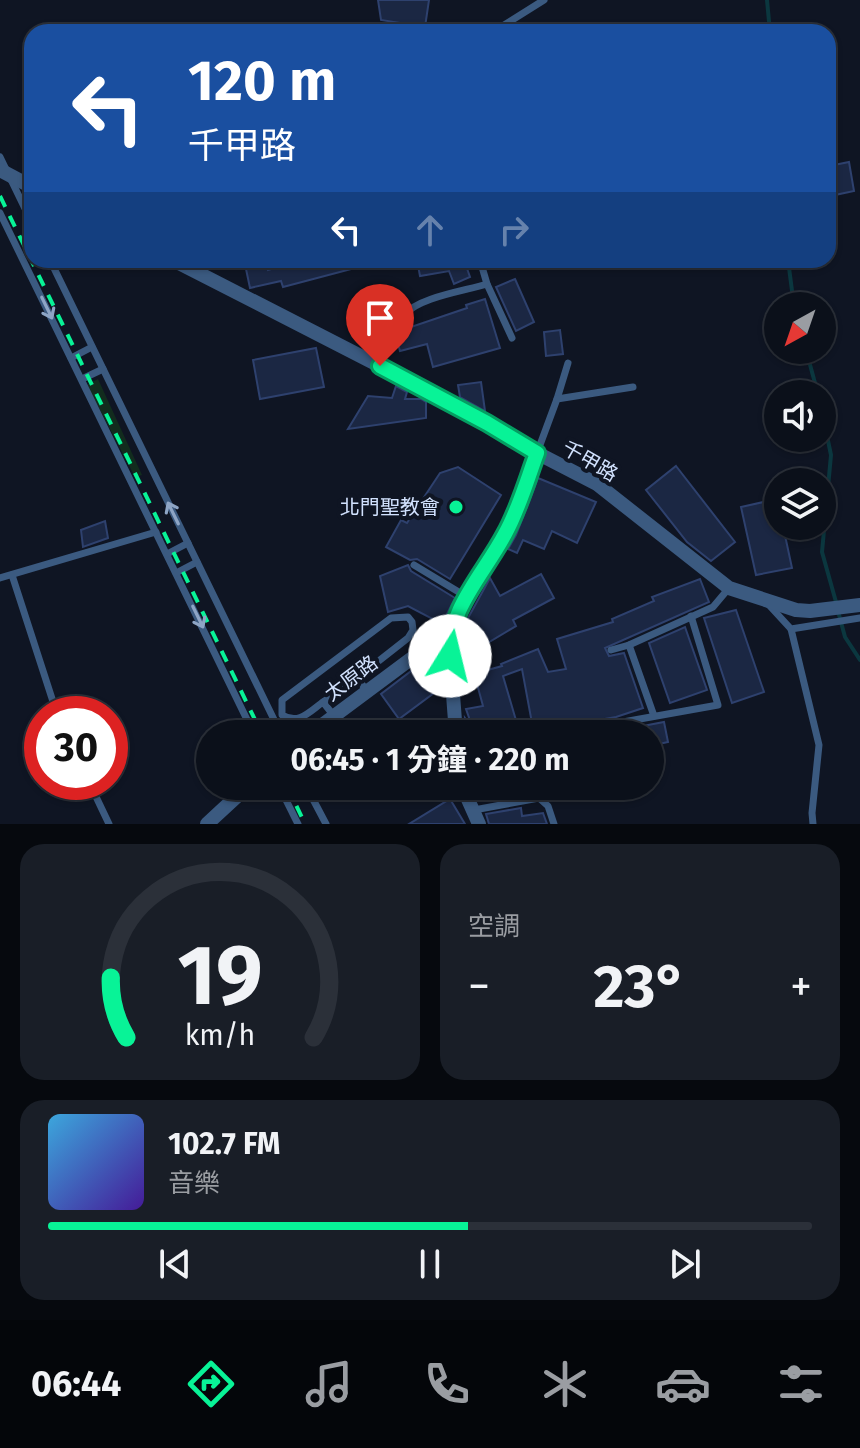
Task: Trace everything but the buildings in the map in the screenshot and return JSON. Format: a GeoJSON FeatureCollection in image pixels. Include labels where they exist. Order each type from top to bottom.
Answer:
{"type":"FeatureCollection","features":[{"type":"Feature","properties":{"kind":"street"},"geometry":{"type":"LineString","coordinates":[[4,172],[24,183]]}},
{"type":"Feature","properties":{"kind":"street","name":"千甲路"},"geometry":{"type":"LineString","coordinates":[[189,268],[380,366],[597,484],[729,588],[767,602],[810,611],[860,605]]}},
{"type":"Feature","properties":{"kind":"street","name":"太原路"},"geometry":{"type":"LineString","coordinates":[[329,720],[451,629],[507,531],[537,453]]}},
{"type":"Feature","properties":{"kind":"street"},"geometry":{"type":"LineString","coordinates":[[451,629],[449,642],[455,720]]}},
{"type":"Feature","properties":{"kind":"street"},"geometry":{"type":"LineString","coordinates":[[207,824],[233,800]]}},
{"type":"Feature","properties":{"kind":"lane"},"geometry":{"type":"LineString","coordinates":[[506,24],[544,0]]}},
{"type":"Feature","properties":{"kind":"lane"},"geometry":{"type":"LineString","coordinates":[[0,157],[4,172],[24,208]]}},
{"type":"Feature","properties":{"kind":"lane"},"geometry":{"type":"LineString","coordinates":[[0,213],[24,262]]}},
{"type":"Feature","properties":{"kind":"lane"},"geometry":{"type":"LineString","coordinates":[[27,268],[247,720]]}},
{"type":"Feature","properties":{"kind":"lane"},"geometry":{"type":"LineString","coordinates":[[54,268],[274,720]]}},
{"type":"Feature","properties":{"kind":"lane"},"geometry":{"type":"LineString","coordinates":[[482,268],[512,338]]}},
{"type":"Feature","properties":{"kind":"lane"},"geometry":{"type":"LineString","coordinates":[[380,366],[398,324],[411,308],[487,284]]}},
{"type":"Feature","properties":{"kind":"lane"},"geometry":{"type":"LineString","coordinates":[[71,358],[92,347]]}},
{"type":"Feature","properties":{"kind":"lane"},"geometry":{"type":"LineString","coordinates":[[537,453],[568,363]]}},
{"type":"Feature","properties":{"kind":"lane"},"geometry":{"type":"LineString","coordinates":[[82,379],[103,369]]}},
{"type":"Feature","properties":{"kind":"lane"},"geometry":{"type":"LineString","coordinates":[[557,399],[633,387]]}},
{"type":"Feature","properties":{"kind":"lane"},"geometry":{"type":"LineString","coordinates":[[0,578],[156,532]]}},
{"type":"Feature","properties":{"kind":"lane"},"geometry":{"type":"LineString","coordinates":[[167,554],[188,543]]}},
{"type":"Feature","properties":{"kind":"lane"},"geometry":{"type":"LineString","coordinates":[[176,573],[197,562]]}},
{"type":"Feature","properties":{"kind":"lane"},"geometry":{"type":"LineString","coordinates":[[414,565],[467,597]]}},
{"type":"Feature","properties":{"kind":"lane"},"geometry":{"type":"LineString","coordinates":[[12,575],[51,696]]}},
{"type":"Feature","properties":{"kind":"lane"},"geometry":{"type":"LineString","coordinates":[[611,650],[713,607],[729,588]]}},
{"type":"Feature","properties":{"kind":"lane"},"geometry":{"type":"LineString","coordinates":[[767,602],[791,629],[819,745],[813,824]]}},
{"type":"Feature","properties":{"kind":"lane"},"geometry":{"type":"LineString","coordinates":[[632,720],[718,705],[691,616]]}},
{"type":"Feature","properties":{"kind":"lane"},"geometry":{"type":"LineString","coordinates":[[408,617],[413,630],[408,638],[357,678],[297,720],[282,715],[282,700],[391,618],[408,617]]}},
{"type":"Feature","properties":{"kind":"lane"},"geometry":{"type":"LineString","coordinates":[[791,629],[860,618]]}},
{"type":"Feature","properties":{"kind":"lane"},"geometry":{"type":"LineString","coordinates":[[629,645],[654,716]]}},
{"type":"Feature","properties":{"kind":"lane"},"geometry":{"type":"LineString","coordinates":[[357,678],[367,691]]}},
{"type":"Feature","properties":{"kind":"lane"},"geometry":{"type":"LineString","coordinates":[[323,702],[334,716]]}},
{"type":"Feature","properties":{"kind":"lane"},"geometry":{"type":"LineString","coordinates":[[475,817],[539,798],[548,806],[554,824]]}},
{"type":"Feature","properties":{"kind":"lane"},"geometry":{"type":"LineString","coordinates":[[98,800],[109,824]]}},
{"type":"Feature","properties":{"kind":"lane"},"geometry":{"type":"LineString","coordinates":[[286,800],[298,824]]}},
{"type":"Feature","properties":{"kind":"lane"},"geometry":{"type":"LineString","coordinates":[[313,800],[326,824]]}},
{"type":"Feature","properties":{"kind":"green space"},"geometry":{"type":"Polygon","coordinates":[[[98,379],[142,475],[135,477],[87,385],[98,379]]]}},
{"type":"Feature","properties":{"kind":"waterway"},"geometry":{"type":"LineString","coordinates":[[767,0],[769,24]]}},
{"type":"Feature","properties":{"kind":"waterway"},"geometry":{"type":"LineString","coordinates":[[789,268],[792,292]]}},
{"type":"Feature","properties":{"kind":"waterway"},"geometry":{"type":"LineString","coordinates":[[810,364],[814,380]]}},
{"type":"Feature","properties":{"kind":"waterway"},"geometry":{"type":"LineString","coordinates":[[830,452],[822,552],[836,602]]}},
{"type":"Feature","properties":{"kind":"waterway"},"geometry":{"type":"LineString","coordinates":[[838,611],[845,637],[860,660]]}},
{"type":"Feature","properties":{"kind":"railway"},"geometry":{"type":"LineString","coordinates":[[0,196],[24,245]]}},
{"type":"Feature","properties":{"kind":"railway"},"geometry":{"type":"LineString","coordinates":[[35,268],[255,720]]}},
{"type":"Feature","properties":{"kind":"railway"},"geometry":{"type":"LineString","coordinates":[[294,800],[305,824]]}},
{"type":"Feature","properties":{"kind":"place","name":"北門聖教會"},"geometry":{"type":"Point","coordinates":[456,507]}},
{"type":"Feature","properties":{"kind":"route"},"geometry":{"type":"LineString","coordinates":[[380,366],[537,453],[507,531],[457,614],[449,634],[450,656]]}}]}
